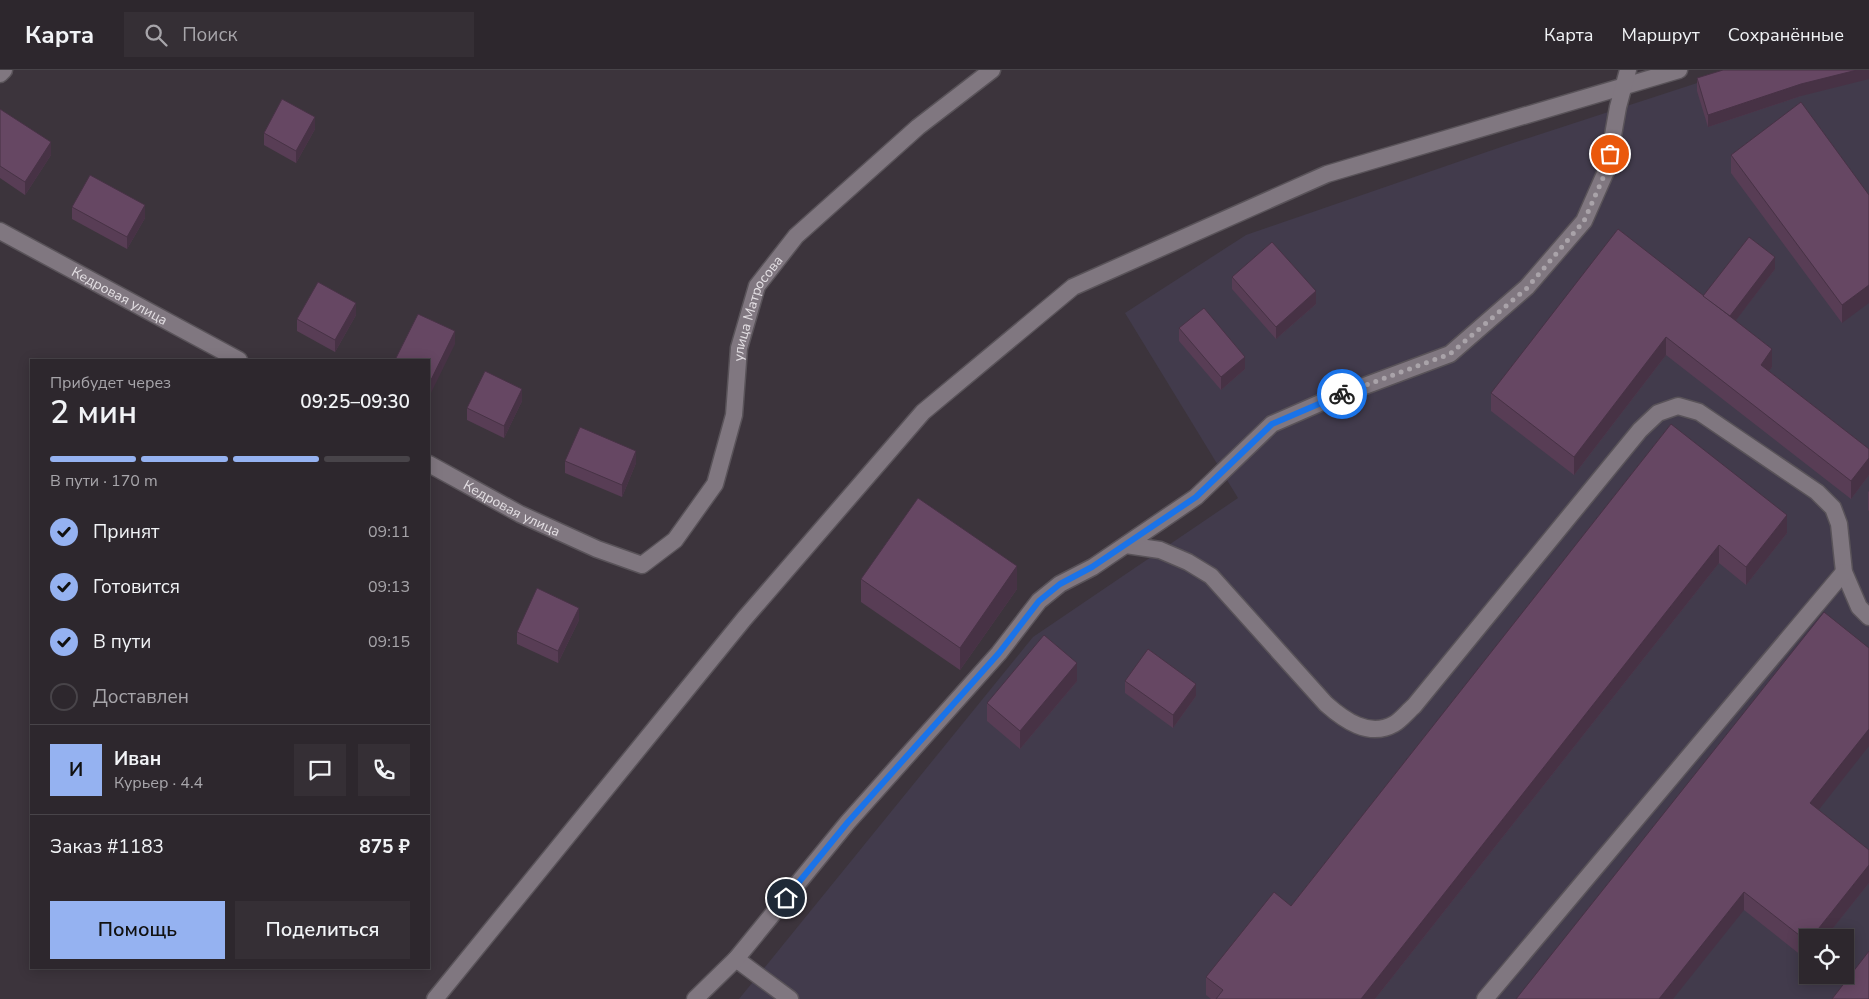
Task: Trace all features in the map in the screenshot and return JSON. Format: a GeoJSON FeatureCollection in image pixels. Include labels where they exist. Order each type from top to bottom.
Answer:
{"type":"FeatureCollection","features":[{"type":"Feature","properties":{"kind":"lane"},"geometry":{"type":"LineString","coordinates":[[0,74],[4,70]]}},
{"type":"Feature","properties":{"kind":"lane","name":"улица Матросова"},"geometry":{"type":"LineString","coordinates":[[597,549],[642,565],[675,540],[715,484],[734,415],[739,348],[757,286],[796,236],[918,127],[992,70]]}},
{"type":"Feature","properties":{"kind":"lane"},"geometry":{"type":"LineString","coordinates":[[435,999],[744,619],[923,412],[1073,287],[1327,174],[1626,78],[1679,70]]}},
{"type":"Feature","properties":{"kind":"lane"},"geometry":{"type":"LineString","coordinates":[[695,999],[736,959],[848,822],[999,653],[1039,601],[1060,584],[1092,567],[1196,497],[1272,424],[1327,400],[1450,354],[1527,288],[1584,221],[1607,169],[1618,107],[1626,78]]}},
{"type":"Feature","properties":{"kind":"lane","name":"Кедровая улица"},"geometry":{"type":"LineString","coordinates":[[0,231],[237,359]]}},
{"type":"Feature","properties":{"kind":"lane"},"geometry":{"type":"LineString","coordinates":[[1126,545],[1160,550],[1188,562],[1211,576],[1326,704],[1340,716],[1359,727],[1378,730],[1394,724],[1414,706],[1640,430],[1658,413],[1678,406],[1699,412],[1817,492],[1833,508],[1839,524],[1844,572],[1859,607],[1869,618]]}},
{"type":"Feature","properties":{"kind":"lane","name":"Кедровая улица"},"geometry":{"type":"LineString","coordinates":[[430,465],[520,514],[597,549]]}},
{"type":"Feature","properties":{"kind":"lane"},"geometry":{"type":"LineString","coordinates":[[1485,999],[1844,572]]}},
{"type":"Feature","properties":{"kind":"lane"},"geometry":{"type":"LineString","coordinates":[[736,959],[790,999]]}},
{"type":"Feature","properties":{"kind":"shaded area"},"geometry":{"type":"Polygon","coordinates":[[[1737,70],[1869,70],[1869,999],[739,999],[1033,637],[1238,498],[1125,313],[1246,235],[1504,146],[1737,70]]]}},
{"type":"Feature","properties":{"kind":"building"},"geometry":{"type":"Polygon","coordinates":[[[1723,70],[1857,70],[1801,84],[1708,115],[1697,78],[1723,70]]]}},
{"type":"Feature","properties":{"kind":"building"},"geometry":{"type":"Polygon","coordinates":[[[282,99],[315,117],[296,151],[264,133],[282,99]]]}},
{"type":"Feature","properties":{"kind":"building"},"geometry":{"type":"Polygon","coordinates":[[[1801,102],[1869,195],[1869,285],[1842,305],[1731,155],[1801,102]]]}},
{"type":"Feature","properties":{"kind":"building"},"geometry":{"type":"Polygon","coordinates":[[[0,109],[51,142],[25,182],[0,166],[0,109]]]}},
{"type":"Feature","properties":{"kind":"building"},"geometry":{"type":"Polygon","coordinates":[[[90,175],[145,205],[127,237],[72,207],[90,175]]]}},
{"type":"Feature","properties":{"kind":"building"},"geometry":{"type":"Polygon","coordinates":[[[1618,229],[1772,349],[1761,365],[1869,449],[1869,458],[1851,481],[1666,337],[1574,457],[1491,393],[1618,229]]]}},
{"type":"Feature","properties":{"kind":"building"},"geometry":{"type":"Polygon","coordinates":[[[1749,237],[1775,257],[1730,316],[1703,296],[1749,237]]]}},
{"type":"Feature","properties":{"kind":"building"},"geometry":{"type":"Polygon","coordinates":[[[1272,242],[1316,291],[1276,327],[1232,277],[1272,242]]]}},
{"type":"Feature","properties":{"kind":"building"},"geometry":{"type":"Polygon","coordinates":[[[318,282],[356,303],[335,340],[297,319],[318,282]]]}},
{"type":"Feature","properties":{"kind":"building"},"geometry":{"type":"Polygon","coordinates":[[[1204,308],[1245,357],[1221,377],[1179,328],[1204,308]]]}},
{"type":"Feature","properties":{"kind":"building"},"geometry":{"type":"Polygon","coordinates":[[[418,314],[455,331],[430,382],[430,359],[396,359],[418,314]]]}},
{"type":"Feature","properties":{"kind":"building"},"geometry":{"type":"Polygon","coordinates":[[[485,371],[522,389],[504,426],[467,408],[485,371]]]}},
{"type":"Feature","properties":{"kind":"building"},"geometry":{"type":"Polygon","coordinates":[[[1671,424],[1787,515],[1746,567],[1719,545],[1361,999],[1216,999],[1223,990],[1206,977],[1274,892],[1291,906],[1671,424]]]}},
{"type":"Feature","properties":{"kind":"building"},"geometry":{"type":"Polygon","coordinates":[[[580,427],[636,451],[622,485],[565,461],[580,427]]]}},
{"type":"Feature","properties":{"kind":"building"},"geometry":{"type":"Polygon","coordinates":[[[918,498],[1017,566],[960,648],[861,579],[918,498]]]}},
{"type":"Feature","properties":{"kind":"building"},"geometry":{"type":"Polygon","coordinates":[[[537,588],[579,608],[558,651],[517,632],[537,588]]]}},
{"type":"Feature","properties":{"kind":"building"},"geometry":{"type":"Polygon","coordinates":[[[1824,612],[1869,648],[1869,729],[1810,803],[1869,850],[1869,865],[1818,929],[1799,929],[1799,935],[1744,892],[1659,999],[1516,999],[1824,612]]]}},
{"type":"Feature","properties":{"kind":"building"},"geometry":{"type":"Polygon","coordinates":[[[1044,635],[1077,663],[1020,731],[987,703],[1044,635]]]}},
{"type":"Feature","properties":{"kind":"building"},"geometry":{"type":"Polygon","coordinates":[[[1148,649],[1196,684],[1173,715],[1125,681],[1148,649]]]}},
{"type":"Feature","properties":{"kind":"building"},"geometry":{"type":"Polygon","coordinates":[[[1869,951],[1869,999],[1832,999],[1844,984],[1854,984],[1854,970],[1869,951]]]}},
{"type":"Feature","properties":{"kind":"way so far"},"geometry":{"type":"LineString","coordinates":[[1342,394],[1450,354],[1527,288],[1584,221],[1607,169],[1610,154]]}},
{"type":"Feature","properties":{"kind":"route"},"geometry":{"type":"LineString","coordinates":[[786,898],[848,822],[999,653],[1039,601],[1060,584],[1092,567],[1196,497],[1272,424],[1342,394]]}}]}
